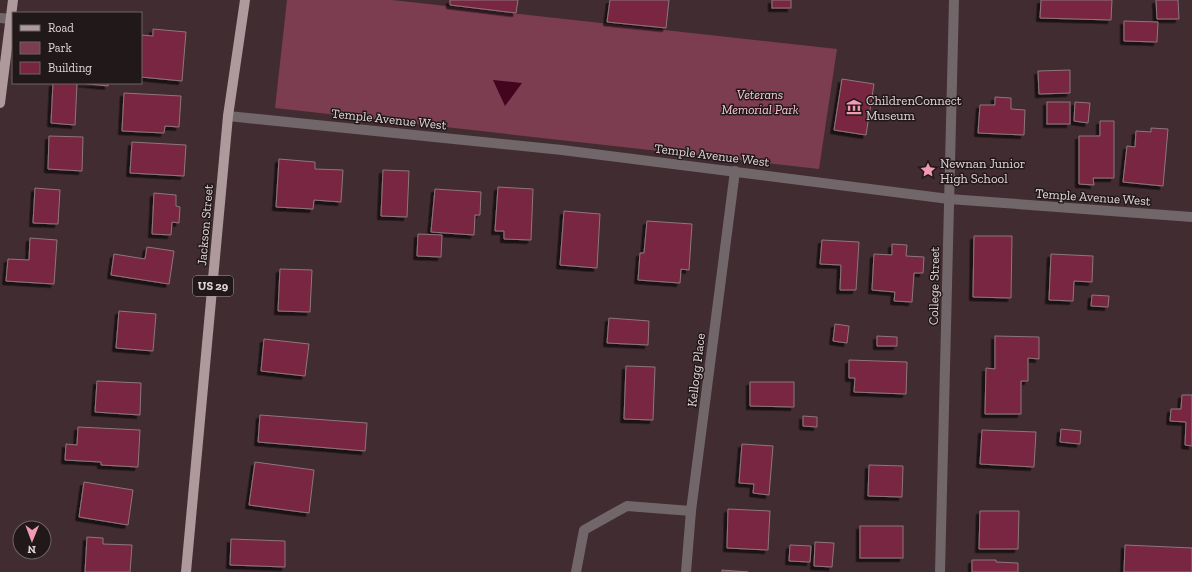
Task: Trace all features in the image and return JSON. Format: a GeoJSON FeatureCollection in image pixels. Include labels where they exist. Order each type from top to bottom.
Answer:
{"type":"FeatureCollection","features":[{"type":"Feature","properties":{"kind":"main road"},"geometry":{"type":"LineString","coordinates":[[0,103],[13,0]]}},
{"type":"Feature","properties":{"kind":"main road","name":"Jackson Street"},"geometry":{"type":"LineString","coordinates":[[186,572],[228,116],[245,0]]}},
{"type":"Feature","properties":{"kind":"street","name":"College Street"},"geometry":{"type":"LineString","coordinates":[[940,572],[954,0]]}},
{"type":"Feature","properties":{"kind":"street"},"geometry":{"type":"LineString","coordinates":[[0,18],[11,19]]}},
{"type":"Feature","properties":{"kind":"street","name":"Temple Avenue West"},"geometry":{"type":"LineString","coordinates":[[228,116],[562,150],[949,199],[1192,217]]}},
{"type":"Feature","properties":{"kind":"street","name":"Kellogg Place"},"geometry":{"type":"LineString","coordinates":[[686,572],[691,511],[735,171]]}},
{"type":"Feature","properties":{"kind":"street"},"geometry":{"type":"LineString","coordinates":[[576,572],[584,530],[627,506],[691,511]]}},
{"type":"Feature","properties":{"kind":"green space","name":"Veterans Memorial Park"},"geometry":{"type":"Polygon","coordinates":[[[287,0],[392,0],[837,49],[819,169],[275,108],[287,0]]]}},
{"type":"Feature","properties":{"kind":"shaded area"},"geometry":{"type":"Polygon","coordinates":[[[493,80],[522,83],[505,106],[493,80]]]}},
{"type":"Feature","properties":{"kind":"building"},"geometry":{"type":"Polygon","coordinates":[[[450,0],[518,0],[516,13],[450,5],[450,0]]]}},
{"type":"Feature","properties":{"kind":"building"},"geometry":{"type":"Polygon","coordinates":[[[610,0],[669,0],[666,28],[607,22],[610,0]]]}},
{"type":"Feature","properties":{"kind":"building"},"geometry":{"type":"Polygon","coordinates":[[[772,0],[791,0],[791,8],[772,8],[772,0]]]}},
{"type":"Feature","properties":{"kind":"building"},"geometry":{"type":"Polygon","coordinates":[[[1041,0],[1112,0],[1111,20],[1040,18],[1041,0]]]}},
{"type":"Feature","properties":{"kind":"building"},"geometry":{"type":"Polygon","coordinates":[[[1156,0],[1178,0],[1179,19],[1157,19],[1156,0]]]}},
{"type":"Feature","properties":{"kind":"building"},"geometry":{"type":"Polygon","coordinates":[[[1124,21],[1158,22],[1157,42],[1124,41],[1124,21]]]}},
{"type":"Feature","properties":{"kind":"building"},"geometry":{"type":"Polygon","coordinates":[[[153,29],[186,32],[182,81],[142,77],[142,35],[153,36],[153,29]]]}},
{"type":"Feature","properties":{"kind":"building"},"geometry":{"type":"Polygon","coordinates":[[[1070,70],[1070,93],[1039,94],[1038,71],[1070,70]]]}},
{"type":"Feature","properties":{"kind":"building","name":"ChildrenConnect Museum"},"geometry":{"type":"Polygon","coordinates":[[[842,79],[874,84],[866,135],[834,130],[842,79]]]}},
{"type":"Feature","properties":{"kind":"building"},"geometry":{"type":"Polygon","coordinates":[[[53,84],[77,84],[75,125],[51,123],[53,84]]]}},
{"type":"Feature","properties":{"kind":"building"},"geometry":{"type":"Polygon","coordinates":[[[89,84],[108,84],[108,86],[89,84]]]}},
{"type":"Feature","properties":{"kind":"building"},"geometry":{"type":"Polygon","coordinates":[[[124,93],[181,96],[179,127],[165,126],[164,133],[122,131],[124,93]]]}},
{"type":"Feature","properties":{"kind":"building"},"geometry":{"type":"Polygon","coordinates":[[[995,97],[1011,98],[1011,109],[1025,110],[1024,135],[978,133],[980,105],[995,105],[995,97]]]}},
{"type":"Feature","properties":{"kind":"building"},"geometry":{"type":"Polygon","coordinates":[[[1047,102],[1070,102],[1070,124],[1047,124],[1047,102]]]}},
{"type":"Feature","properties":{"kind":"building"},"geometry":{"type":"Polygon","coordinates":[[[1075,102],[1090,103],[1088,123],[1074,121],[1075,102]]]}},
{"type":"Feature","properties":{"kind":"building"},"geometry":{"type":"Polygon","coordinates":[[[1100,121],[1114,121],[1114,178],[1093,178],[1094,185],[1079,184],[1079,136],[1100,136],[1100,121]]]}},
{"type":"Feature","properties":{"kind":"building"},"geometry":{"type":"Polygon","coordinates":[[[1151,128],[1168,129],[1163,186],[1123,182],[1127,146],[1135,147],[1136,131],[1151,132],[1151,128]]]}},
{"type":"Feature","properties":{"kind":"building"},"geometry":{"type":"Polygon","coordinates":[[[49,136],[83,137],[82,171],[48,169],[49,136]]]}},
{"type":"Feature","properties":{"kind":"building"},"geometry":{"type":"Polygon","coordinates":[[[132,142],[186,145],[184,176],[130,173],[132,142]]]}},
{"type":"Feature","properties":{"kind":"building"},"geometry":{"type":"Polygon","coordinates":[[[279,159],[315,162],[315,169],[343,170],[341,202],[314,200],[313,209],[276,207],[279,159]]]}},
{"type":"Feature","properties":{"kind":"building"},"geometry":{"type":"Polygon","coordinates":[[[383,170],[409,171],[407,217],[381,216],[383,170]]]}},
{"type":"Feature","properties":{"kind":"building"},"geometry":{"type":"Polygon","coordinates":[[[498,187],[533,189],[531,240],[504,239],[504,231],[495,231],[498,187]]]}},
{"type":"Feature","properties":{"kind":"building"},"geometry":{"type":"Polygon","coordinates":[[[35,188],[60,190],[58,224],[33,223],[35,188]]]}},
{"type":"Feature","properties":{"kind":"building"},"geometry":{"type":"Polygon","coordinates":[[[435,189],[481,192],[480,215],[475,215],[474,235],[431,232],[435,189]]]}},
{"type":"Feature","properties":{"kind":"building"},"geometry":{"type":"Polygon","coordinates":[[[154,193],[176,195],[176,206],[180,207],[179,223],[172,222],[171,235],[152,234],[154,193]]]}},
{"type":"Feature","properties":{"kind":"building"},"geometry":{"type":"Polygon","coordinates":[[[564,211],[600,214],[597,268],[560,265],[564,211]]]}},
{"type":"Feature","properties":{"kind":"building"},"geometry":{"type":"Polygon","coordinates":[[[647,221],[692,224],[689,270],[681,269],[680,283],[638,280],[640,253],[644,253],[647,221]]]}},
{"type":"Feature","properties":{"kind":"building"},"geometry":{"type":"Polygon","coordinates":[[[418,234],[442,235],[441,257],[417,256],[418,234]]]}},
{"type":"Feature","properties":{"kind":"building"},"geometry":{"type":"Polygon","coordinates":[[[974,236],[1012,236],[1011,298],[973,297],[974,236]]]}},
{"type":"Feature","properties":{"kind":"building"},"geometry":{"type":"Polygon","coordinates":[[[30,238],[57,240],[54,284],[6,281],[8,259],[29,260],[30,238]]]}},
{"type":"Feature","properties":{"kind":"building"},"geometry":{"type":"Polygon","coordinates":[[[822,240],[859,242],[856,290],[840,290],[841,265],[820,264],[822,240]]]}},
{"type":"Feature","properties":{"kind":"building"},"geometry":{"type":"Polygon","coordinates":[[[892,244],[907,245],[906,256],[924,257],[923,273],[914,273],[912,302],[894,301],[895,292],[872,290],[874,254],[892,255],[892,244]]]}},
{"type":"Feature","properties":{"kind":"building"},"geometry":{"type":"Polygon","coordinates":[[[147,247],[174,251],[169,284],[111,275],[114,254],[145,259],[147,247]]]}},
{"type":"Feature","properties":{"kind":"building"},"geometry":{"type":"Polygon","coordinates":[[[1051,254],[1093,256],[1092,282],[1074,281],[1073,301],[1049,300],[1051,254]]]}},
{"type":"Feature","properties":{"kind":"building"},"geometry":{"type":"Polygon","coordinates":[[[280,269],[312,270],[310,312],[278,311],[280,269]]]}},
{"type":"Feature","properties":{"kind":"building"},"geometry":{"type":"Polygon","coordinates":[[[1092,295],[1109,296],[1108,307],[1091,306],[1092,295]]]}},
{"type":"Feature","properties":{"kind":"building"},"geometry":{"type":"Polygon","coordinates":[[[119,311],[156,314],[153,351],[116,348],[119,311]]]}},
{"type":"Feature","properties":{"kind":"building"},"geometry":{"type":"Polygon","coordinates":[[[609,318],[649,321],[648,345],[607,343],[609,318]]]}},
{"type":"Feature","properties":{"kind":"building"},"geometry":{"type":"Polygon","coordinates":[[[835,324],[849,326],[847,343],[833,341],[835,324]]]}},
{"type":"Feature","properties":{"kind":"building"},"geometry":{"type":"Polygon","coordinates":[[[877,336],[897,337],[897,346],[877,346],[877,336]]]}},
{"type":"Feature","properties":{"kind":"building"},"geometry":{"type":"Polygon","coordinates":[[[995,336],[1039,337],[1039,359],[1028,358],[1028,381],[1021,381],[1021,414],[985,414],[986,368],[995,369],[995,336]]]}},
{"type":"Feature","properties":{"kind":"building"},"geometry":{"type":"Polygon","coordinates":[[[264,339],[309,344],[305,376],[261,371],[264,339]]]}},
{"type":"Feature","properties":{"kind":"building"},"geometry":{"type":"Polygon","coordinates":[[[849,360],[907,362],[906,394],[854,392],[855,378],[849,378],[849,360]]]}},
{"type":"Feature","properties":{"kind":"building"},"geometry":{"type":"Polygon","coordinates":[[[626,366],[655,367],[653,420],[624,419],[626,366]]]}},
{"type":"Feature","properties":{"kind":"building"},"geometry":{"type":"Polygon","coordinates":[[[97,381],[141,383],[140,415],[95,412],[97,381]]]}},
{"type":"Feature","properties":{"kind":"building"},"geometry":{"type":"Polygon","coordinates":[[[750,382],[794,382],[794,407],[750,406],[750,382]]]}},
{"type":"Feature","properties":{"kind":"building"},"geometry":{"type":"Polygon","coordinates":[[[1182,395],[1192,395],[1192,446],[1185,445],[1186,422],[1170,421],[1171,409],[1181,409],[1182,395]]]}},
{"type":"Feature","properties":{"kind":"building"},"geometry":{"type":"Polygon","coordinates":[[[260,415],[367,423],[365,451],[258,442],[260,415]]]}},
{"type":"Feature","properties":{"kind":"building"},"geometry":{"type":"Polygon","coordinates":[[[803,416],[817,417],[817,427],[803,426],[803,416]]]}},
{"type":"Feature","properties":{"kind":"building"},"geometry":{"type":"Polygon","coordinates":[[[78,427],[140,430],[138,467],[101,465],[101,462],[65,460],[66,444],[77,445],[78,427]]]}},
{"type":"Feature","properties":{"kind":"building"},"geometry":{"type":"Polygon","coordinates":[[[1061,429],[1081,431],[1080,444],[1060,442],[1061,429]]]}},
{"type":"Feature","properties":{"kind":"building"},"geometry":{"type":"Polygon","coordinates":[[[982,430],[1036,432],[1034,467],[980,464],[982,430]]]}},
{"type":"Feature","properties":{"kind":"building"},"geometry":{"type":"Polygon","coordinates":[[[742,444],[773,446],[769,495],[753,493],[754,484],[739,483],[742,444]]]}},
{"type":"Feature","properties":{"kind":"building"},"geometry":{"type":"Polygon","coordinates":[[[255,462],[314,470],[309,513],[249,505],[255,462]]]}},
{"type":"Feature","properties":{"kind":"building"},"geometry":{"type":"Polygon","coordinates":[[[869,465],[903,466],[902,497],[868,496],[869,465]]]}},
{"type":"Feature","properties":{"kind":"building"},"geometry":{"type":"Polygon","coordinates":[[[84,482],[133,490],[128,525],[79,517],[84,482]]]}},
{"type":"Feature","properties":{"kind":"building"},"geometry":{"type":"Polygon","coordinates":[[[728,509],[770,511],[768,550],[727,548],[728,509]]]}},
{"type":"Feature","properties":{"kind":"building"},"geometry":{"type":"Polygon","coordinates":[[[980,511],[1019,511],[1018,549],[979,549],[980,511]]]}},
{"type":"Feature","properties":{"kind":"building"},"geometry":{"type":"Polygon","coordinates":[[[860,526],[903,526],[903,558],[860,558],[860,526]]]}},
{"type":"Feature","properties":{"kind":"building"},"geometry":{"type":"Polygon","coordinates":[[[87,537],[103,538],[103,544],[132,545],[130,572],[85,572],[87,537]]]}},
{"type":"Feature","properties":{"kind":"building"},"geometry":{"type":"Polygon","coordinates":[[[231,539],[285,541],[285,567],[230,565],[231,539]]]}},
{"type":"Feature","properties":{"kind":"building"},"geometry":{"type":"Polygon","coordinates":[[[815,542],[834,543],[832,567],[814,566],[815,542]]]}},
{"type":"Feature","properties":{"kind":"building"},"geometry":{"type":"Polygon","coordinates":[[[790,545],[811,546],[810,562],[789,561],[790,545]]]}},
{"type":"Feature","properties":{"kind":"building"},"geometry":{"type":"Polygon","coordinates":[[[1125,545],[1192,548],[1192,572],[1124,572],[1125,545]]]}},
{"type":"Feature","properties":{"kind":"building"},"geometry":{"type":"Polygon","coordinates":[[[972,560],[996,560],[996,562],[1018,563],[1018,572],[972,572],[972,560]]]}},
{"type":"Feature","properties":{"kind":"building"},"geometry":{"type":"Polygon","coordinates":[[[722,570],[748,572],[722,572],[722,570]]]}},
{"type":"Feature","properties":{"kind":"place","name":"ChildrenConnect Museum"},"geometry":{"type":"Point","coordinates":[854,107]}},
{"type":"Feature","properties":{"kind":"place","name":"Newnan Junior High School"},"geometry":{"type":"Point","coordinates":[928,170]}}]}
